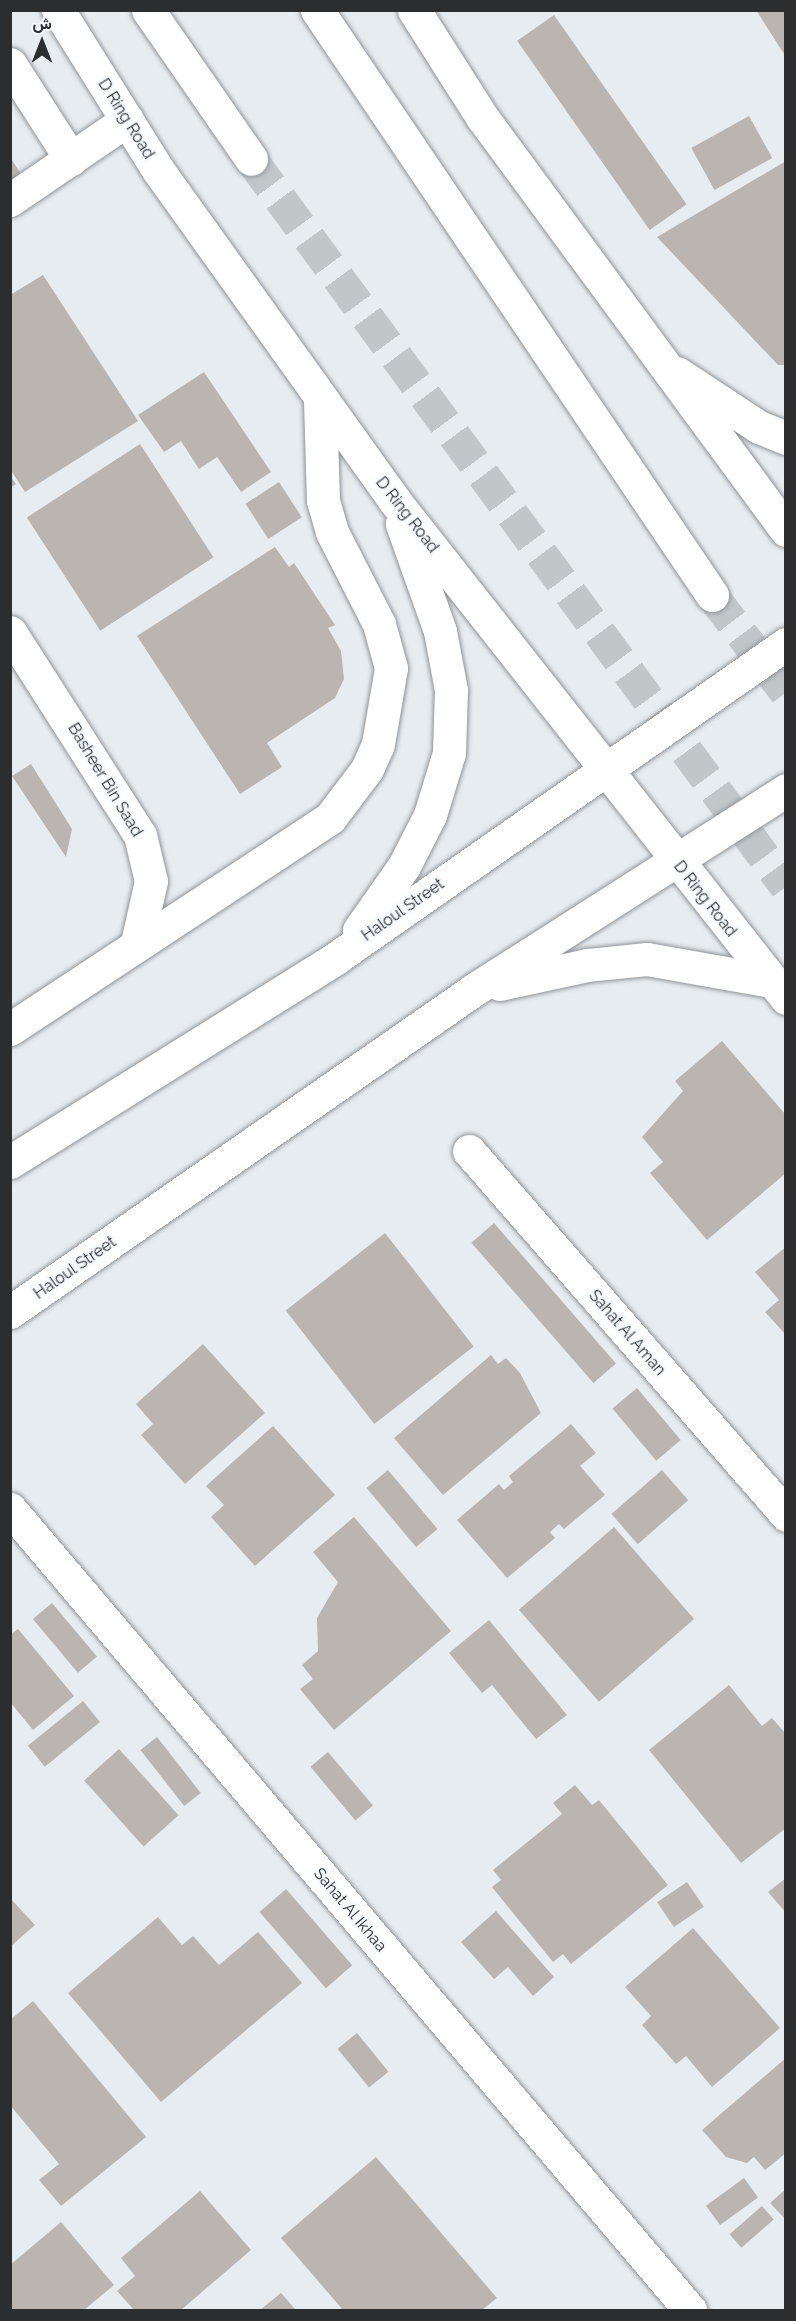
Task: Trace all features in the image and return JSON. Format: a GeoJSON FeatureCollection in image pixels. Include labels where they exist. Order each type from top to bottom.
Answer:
{"type":"FeatureCollection","features":[{"type":"Feature","properties":{"kind":"main road","name":"D Ring Road"},"geometry":{"type":"LineString","coordinates":[[58,10],[127,120],[394,500],[778,990]]}},
{"type":"Feature","properties":{"kind":"main road"},"geometry":{"type":"LineString","coordinates":[[148,10],[251,159]]}},
{"type":"Feature","properties":{"kind":"main road"},"geometry":{"type":"LineString","coordinates":[[317,10],[712,595]]}},
{"type":"Feature","properties":{"kind":"main road"},"geometry":{"type":"LineString","coordinates":[[414,10],[482,117],[657,360],[786,530]]}},
{"type":"Feature","properties":{"kind":"main road"},"geometry":{"type":"LineString","coordinates":[[10,64],[71,159]]}},
{"type":"Feature","properties":{"kind":"main road"},"geometry":{"type":"LineString","coordinates":[[10,200],[127,120]]}},
{"type":"Feature","properties":{"kind":"main road"},"geometry":{"type":"LineString","coordinates":[[657,360],[759,427],[786,438]]}},
{"type":"Feature","properties":{"kind":"main road"},"geometry":{"type":"LineString","coordinates":[[10,1029],[137,943],[330,818],[357,787],[374,753],[391,668],[379,624],[341,553],[323,501],[321,398]]}},
{"type":"Feature","properties":{"kind":"main road"},"geometry":{"type":"LineString","coordinates":[[336,958],[404,866],[430,815],[449,753],[451,690],[440,631],[394,500]]}},
{"type":"Feature","properties":{"kind":"main road","name":"Basheer Bin Saad"},"geometry":{"type":"LineString","coordinates":[[10,632],[140,835],[151,881],[137,943]]}},
{"type":"Feature","properties":{"kind":"main road","name":"Haloul Street"},"geometry":{"type":"LineString","coordinates":[[10,1162],[336,958],[605,768],[786,644]]}},
{"type":"Feature","properties":{"kind":"main road","name":"Haloul Street"},"geometry":{"type":"LineString","coordinates":[[10,1312],[474,989],[678,864],[786,790]]}},
{"type":"Feature","properties":{"kind":"main road"},"geometry":{"type":"LineString","coordinates":[[474,989],[587,965],[647,959],[730,969],[778,990]]}},
{"type":"Feature","properties":{"kind":"main road","name":"Sahat Al Aman"},"geometry":{"type":"LineString","coordinates":[[469,1151],[786,1515]]}},
{"type":"Feature","properties":{"kind":"main road","name":"Sahat Al Ikhaa"},"geometry":{"type":"LineString","coordinates":[[10,1509],[690,2310]]}},
{"type":"Feature","properties":{"kind":"building"},"geometry":{"type":"Polygon","coordinates":[[[756,10],[786,10],[786,57],[756,10]]]}},
{"type":"Feature","properties":{"kind":"building"},"geometry":{"type":"Polygon","coordinates":[[[554,15],[686,204],[650,230],[517,41],[554,15]]]}},
{"type":"Feature","properties":{"kind":"building"},"geometry":{"type":"Polygon","coordinates":[[[749,116],[772,158],[715,190],[691,148],[749,116]]]}},
{"type":"Feature","properties":{"kind":"building"},"geometry":{"type":"Polygon","coordinates":[[[10,157],[23,177],[10,185],[10,157]]]}},
{"type":"Feature","properties":{"kind":"building"},"geometry":{"type":"Polygon","coordinates":[[[786,161],[786,365],[778,365],[657,237],[786,161]]]}},
{"type":"Feature","properties":{"kind":"building"},"geometry":{"type":"Polygon","coordinates":[[[43,275],[138,421],[25,492],[10,469],[10,295],[43,275]]]}},
{"type":"Feature","properties":{"kind":"building"},"geometry":{"type":"Polygon","coordinates":[[[204,372],[271,472],[241,492],[217,457],[199,469],[181,441],[164,452],[138,415],[204,372]]]}},
{"type":"Feature","properties":{"kind":"building"},"geometry":{"type":"Polygon","coordinates":[[[140,444],[214,557],[100,631],[27,518],[140,444]]]}},
{"type":"Feature","properties":{"kind":"building"},"geometry":{"type":"Polygon","coordinates":[[[10,476],[16,484],[10,488],[10,476]]]}},
{"type":"Feature","properties":{"kind":"building"},"geometry":{"type":"Polygon","coordinates":[[[279,482],[302,517],[268,539],[245,504],[279,482]]]}},
{"type":"Feature","properties":{"kind":"building"},"geometry":{"type":"Polygon","coordinates":[[[275,547],[289,567],[294,563],[335,625],[328,628],[341,651],[344,679],[335,698],[267,743],[282,767],[240,794],[137,636],[275,547]]]}},
{"type":"Feature","properties":{"kind":"building"},"geometry":{"type":"Polygon","coordinates":[[[31,764],[72,829],[66,857],[12,776],[31,764]]]}},
{"type":"Feature","properties":{"kind":"building"},"geometry":{"type":"Polygon","coordinates":[[[722,1041],[786,1115],[786,1173],[707,1240],[650,1173],[663,1162],[642,1137],[683,1091],[675,1081],[722,1041]]]}},
{"type":"Feature","properties":{"kind":"building"},"geometry":{"type":"Polygon","coordinates":[[[494,1223],[616,1363],[593,1383],[471,1243],[494,1223]]]}},
{"type":"Feature","properties":{"kind":"building"},"geometry":{"type":"Polygon","coordinates":[[[385,1233],[474,1346],[374,1424],[286,1311],[385,1233]]]}},
{"type":"Feature","properties":{"kind":"building"},"geometry":{"type":"Polygon","coordinates":[[[786,1247],[786,1335],[765,1312],[779,1300],[755,1272],[786,1247]]]}},
{"type":"Feature","properties":{"kind":"building"},"geometry":{"type":"Polygon","coordinates":[[[203,1344],[265,1413],[185,1484],[141,1435],[153,1424],[136,1404],[203,1344]]]}},
{"type":"Feature","properties":{"kind":"building"},"geometry":{"type":"Polygon","coordinates":[[[491,1355],[498,1364],[506,1358],[520,1373],[541,1413],[443,1495],[394,1438],[491,1355]]]}},
{"type":"Feature","properties":{"kind":"building"},"geometry":{"type":"Polygon","coordinates":[[[637,1388],[681,1440],[656,1461],[612,1409],[637,1388]]]}},
{"type":"Feature","properties":{"kind":"building"},"geometry":{"type":"Polygon","coordinates":[[[571,1424],[596,1453],[580,1466],[605,1495],[564,1529],[559,1524],[550,1532],[555,1538],[507,1578],[457,1520],[499,1484],[504,1490],[513,1482],[509,1476],[571,1424]]]}},
{"type":"Feature","properties":{"kind":"building"},"geometry":{"type":"Polygon","coordinates":[[[273,1426],[335,1495],[255,1566],[211,1517],[224,1505],[206,1486],[273,1426]]]}},
{"type":"Feature","properties":{"kind":"building"},"geometry":{"type":"Polygon","coordinates":[[[388,1470],[437,1529],[416,1547],[367,1488],[388,1470]]]}},
{"type":"Feature","properties":{"kind":"building"},"geometry":{"type":"Polygon","coordinates":[[[662,1470],[688,1500],[638,1544],[611,1514],[662,1470]]]}},
{"type":"Feature","properties":{"kind":"building"},"geometry":{"type":"Polygon","coordinates":[[[354,1517],[451,1631],[334,1730],[300,1689],[313,1679],[302,1665],[318,1651],[317,1618],[338,1582],[313,1552],[354,1517]]]}},
{"type":"Feature","properties":{"kind":"building"},"geometry":{"type":"Polygon","coordinates":[[[614,1527],[694,1619],[599,1702],[519,1610],[614,1527]]]}},
{"type":"Feature","properties":{"kind":"building"},"geometry":{"type":"Polygon","coordinates":[[[52,1603],[97,1657],[78,1673],[33,1619],[52,1603]]]}},
{"type":"Feature","properties":{"kind":"building"},"geometry":{"type":"Polygon","coordinates":[[[489,1620],[567,1715],[536,1739],[492,1685],[482,1693],[449,1653],[489,1620]]]}},
{"type":"Feature","properties":{"kind":"building"},"geometry":{"type":"Polygon","coordinates":[[[18,1629],[74,1696],[33,1730],[10,1702],[10,1635],[18,1629]]]}},
{"type":"Feature","properties":{"kind":"building"},"geometry":{"type":"Polygon","coordinates":[[[729,1685],[762,1726],[772,1718],[786,1734],[786,1828],[741,1863],[649,1750],[729,1685]]]}},
{"type":"Feature","properties":{"kind":"building"},"geometry":{"type":"Polygon","coordinates":[[[83,1701],[100,1722],[45,1767],[28,1746],[83,1701]]]}},
{"type":"Feature","properties":{"kind":"building"},"geometry":{"type":"Polygon","coordinates":[[[157,1737],[201,1793],[184,1806],[140,1750],[157,1737]]]}},
{"type":"Feature","properties":{"kind":"building"},"geometry":{"type":"Polygon","coordinates":[[[119,1749],[179,1815],[144,1847],[84,1780],[119,1749]]]}},
{"type":"Feature","properties":{"kind":"building"},"geometry":{"type":"Polygon","coordinates":[[[328,1752],[373,1806],[355,1820],[310,1767],[328,1752]]]}},
{"type":"Feature","properties":{"kind":"building"},"geometry":{"type":"Polygon","coordinates":[[[575,1785],[592,1805],[599,1800],[668,1885],[571,1964],[563,1954],[553,1962],[492,1887],[501,1880],[493,1870],[562,1814],[553,1803],[575,1785]]]}},
{"type":"Feature","properties":{"kind":"building"},"geometry":{"type":"Polygon","coordinates":[[[786,1878],[786,1913],[768,1892],[786,1878]]]}},
{"type":"Feature","properties":{"kind":"building"},"geometry":{"type":"Polygon","coordinates":[[[687,1882],[704,1907],[674,1927],[657,1902],[687,1882]]]}},
{"type":"Feature","properties":{"kind":"building"},"geometry":{"type":"Polygon","coordinates":[[[286,1889],[352,1965],[326,1988],[260,1912],[286,1889]]]}},
{"type":"Feature","properties":{"kind":"building"},"geometry":{"type":"Polygon","coordinates":[[[10,1898],[35,1925],[10,1947],[10,1898]]]}},
{"type":"Feature","properties":{"kind":"building"},"geometry":{"type":"Polygon","coordinates":[[[496,1911],[554,1977],[533,1996],[508,1967],[494,1979],[461,1942],[496,1911]]]}},
{"type":"Feature","properties":{"kind":"building"},"geometry":{"type":"Polygon","coordinates":[[[158,1917],[182,1945],[193,1936],[219,1965],[258,1932],[302,1983],[161,2102],[68,1993],[158,1917]]]}},
{"type":"Feature","properties":{"kind":"building"},"geometry":{"type":"Polygon","coordinates":[[[693,1928],[780,2028],[712,2087],[686,2056],[676,2064],[642,2025],[651,2016],[625,1987],[693,1928]]]}},
{"type":"Feature","properties":{"kind":"building"},"geometry":{"type":"Polygon","coordinates":[[[33,2001],[146,2137],[61,2206],[39,2180],[59,2164],[10,2105],[10,2020],[33,2001]]]}},
{"type":"Feature","properties":{"kind":"building"},"geometry":{"type":"Polygon","coordinates":[[[357,2033],[388,2072],[369,2088],[338,2049],[357,2033]]]}},
{"type":"Feature","properties":{"kind":"building"},"geometry":{"type":"Polygon","coordinates":[[[786,2058],[786,2153],[765,2170],[754,2157],[747,2163],[726,2157],[702,2130],[786,2058]]]}},
{"type":"Feature","properties":{"kind":"building"},"geometry":{"type":"Polygon","coordinates":[[[376,2157],[497,2298],[482,2310],[343,2310],[281,2238],[376,2157]]]}},
{"type":"Feature","properties":{"kind":"building"},"geometry":{"type":"Polygon","coordinates":[[[744,2178],[758,2197],[720,2225],[706,2206],[744,2178]]]}},
{"type":"Feature","properties":{"kind":"building"},"geometry":{"type":"Polygon","coordinates":[[[786,2189],[786,2220],[770,2203],[786,2189]]]}},
{"type":"Feature","properties":{"kind":"building"},"geometry":{"type":"Polygon","coordinates":[[[200,2191],[251,2250],[181,2310],[134,2310],[117,2291],[135,2276],[121,2258],[200,2191]]]}},
{"type":"Feature","properties":{"kind":"building"},"geometry":{"type":"Polygon","coordinates":[[[762,2206],[774,2220],[741,2248],[730,2234],[762,2206]]]}},
{"type":"Feature","properties":{"kind":"building"},"geometry":{"type":"Polygon","coordinates":[[[61,2222],[114,2285],[84,2310],[10,2310],[10,2265],[61,2222]]]}},
{"type":"Feature","properties":{"kind":"building"},"geometry":{"type":"Polygon","coordinates":[[[281,2293],[296,2310],[260,2310],[281,2293]]]}},
{"type":"Feature","properties":{"kind":"tunnel"},"geometry":{"type":"LineString","coordinates":[[251,159],[786,886]]}},
{"type":"Feature","properties":{"kind":"tunnel"},"geometry":{"type":"LineString","coordinates":[[712,595],[786,692]]}}]}
